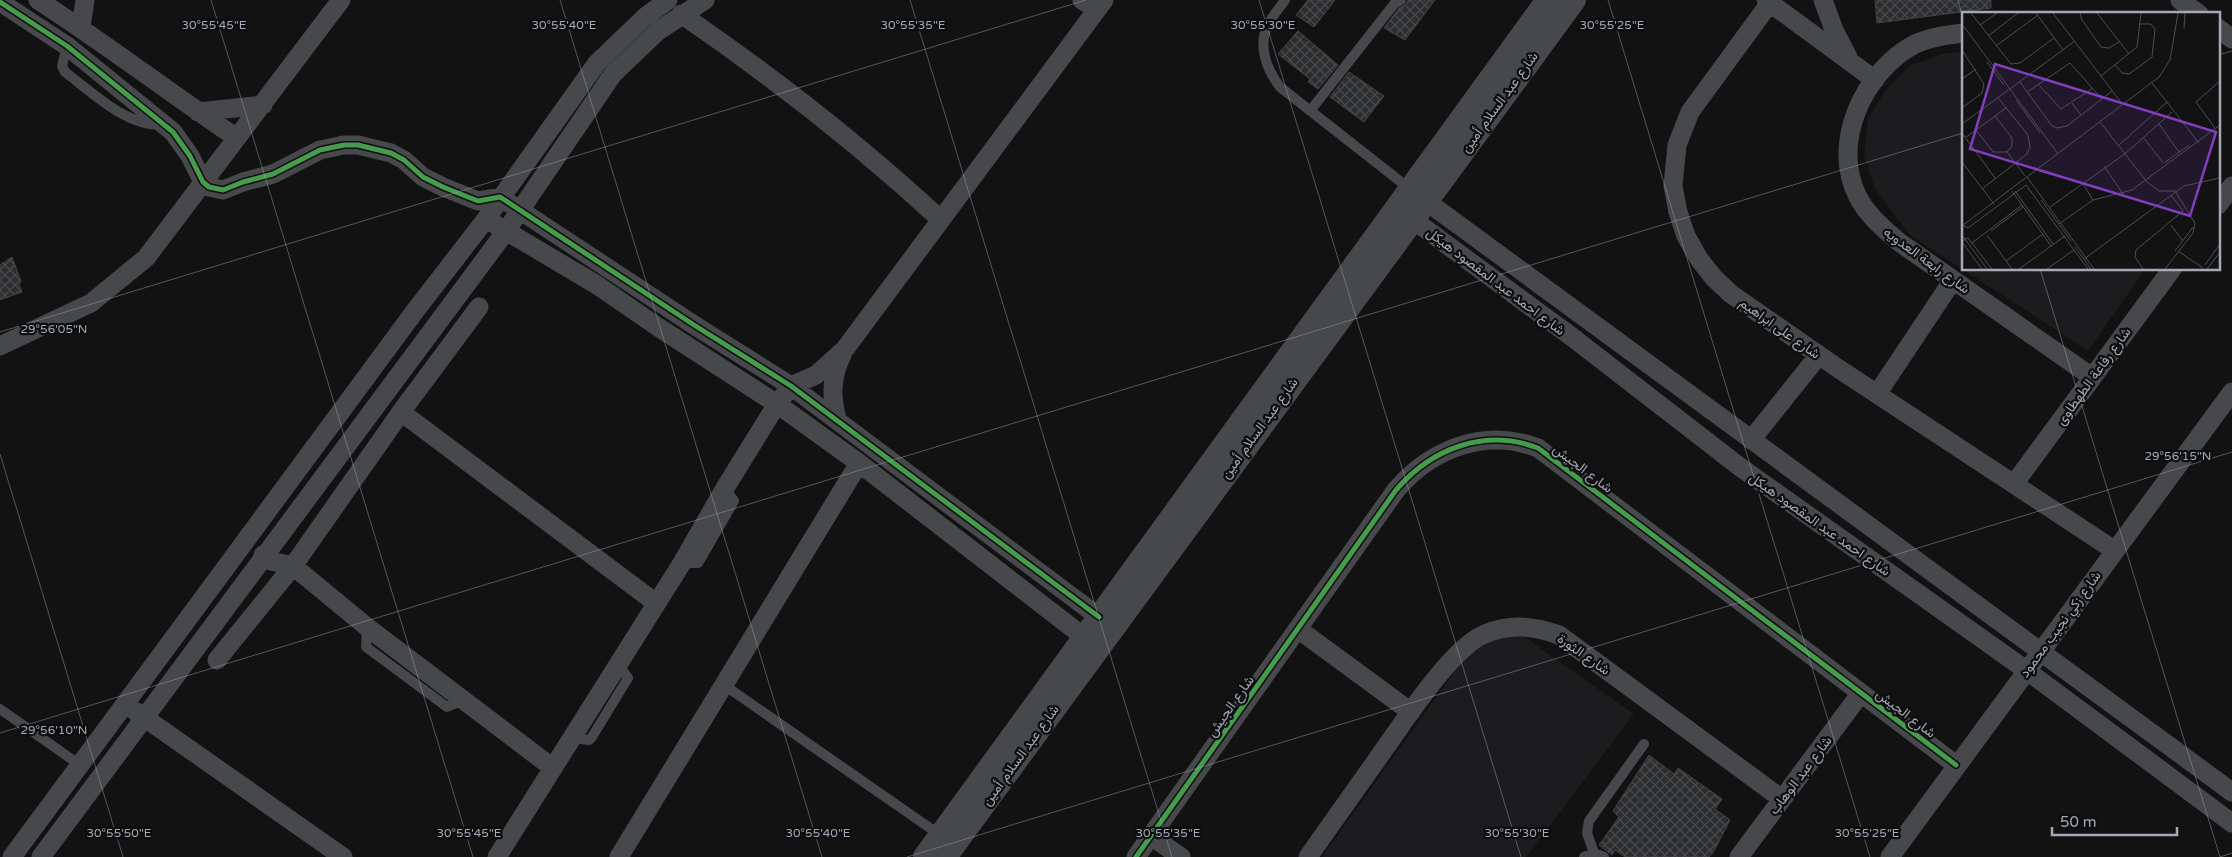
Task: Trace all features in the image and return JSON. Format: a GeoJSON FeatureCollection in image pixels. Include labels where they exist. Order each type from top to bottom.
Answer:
{"type":"FeatureCollection","features":[{"type":"Feature","properties":{"kind":"street"},"geometry":{"type":"LineString","coordinates":[[38,0],[237,138]]}},
{"type":"Feature","properties":{"kind":"street"},"geometry":{"type":"LineString","coordinates":[[81,28],[85,0]]}},
{"type":"Feature","properties":{"kind":"street"},"geometry":{"type":"LineString","coordinates":[[0,346],[91,302],[146,258],[341,0]]}},
{"type":"Feature","properties":{"kind":"street"},"geometry":{"type":"LineString","coordinates":[[12,857],[415,311],[486,218],[597,63],[645,17],[668,0]]}},
{"type":"Feature","properties":{"kind":"street"},"geometry":{"type":"LineString","coordinates":[[41,857],[276,538],[506,231],[518,210],[613,74],[658,31],[681,14],[705,0]]}},
{"type":"Feature","properties":{"kind":"street","name":"شارع عبد السلام أمين"},"geometry":{"type":"LineString","coordinates":[[943,849],[1411,204],[1548,0]]}},
{"type":"Feature","properties":{"kind":"street","name":"شارع عبد السلام أمين"},"geometry":{"type":"LineString","coordinates":[[943,849],[1098,618],[1411,204],[1574,0]]}},
{"type":"Feature","properties":{"kind":"street"},"geometry":{"type":"LineString","coordinates":[[1823,0],[1834,30],[1851,62]]}},
{"type":"Feature","properties":{"kind":"street"},"geometry":{"type":"LineString","coordinates":[[2180,0],[2195,12]]}},
{"type":"Feature","properties":{"kind":"street"},"geometry":{"type":"LineString","coordinates":[[1769,1],[1875,80]]}},
{"type":"Feature","properties":{"kind":"street","name":"شارع على ابراهيم"},"geometry":{"type":"LineString","coordinates":[[1769,1],[1690,112],[1676,145],[1673,186],[1678,212],[1686,236],[1699,259],[1714,278],[1731,294],[1877,394],[2114,550]]}},
{"type":"Feature","properties":{"kind":"street"},"geometry":{"type":"LineString","coordinates":[[0,2],[67,46],[173,132],[182,143],[203,182],[209,187],[223,190],[243,182],[273,174],[320,150],[344,145],[358,145],[391,153],[404,160],[429,180],[478,201],[500,197],[694,325],[791,386],[1098,618]]}},
{"type":"Feature","properties":{"kind":"street"},"geometry":{"type":"LineString","coordinates":[[837,419],[832,402],[832,383],[837,366],[845,350],[941,220],[1094,3]]}},
{"type":"Feature","properties":{"kind":"street"},"geometry":{"type":"LineString","coordinates":[[681,14],[750,61],[816,111],[900,182],[941,220]]}},
{"type":"Feature","properties":{"kind":"street"},"geometry":{"type":"LineString","coordinates":[[2220,30],[2232,39]]}},
{"type":"Feature","properties":{"kind":"street","name":"شارع رابعة العدويه"},"geometry":{"type":"LineString","coordinates":[[1962,32],[1939,36],[1915,44],[1894,58],[1875,80],[1863,98],[1852,121],[1848,146],[1849,172],[1858,196],[1871,217],[1899,242],[2092,376]]}},
{"type":"Feature","properties":{"kind":"street"},"geometry":{"type":"LineString","coordinates":[[198,112],[263,105]]}},
{"type":"Feature","properties":{"kind":"street"},"geometry":{"type":"LineString","coordinates":[[478,201],[486,218],[597,285],[777,404],[858,463],[1084,637]]}},
{"type":"Feature","properties":{"kind":"street","name":"شارع احمد عبد المقصود هيكل"},"geometry":{"type":"LineString","coordinates":[[1411,204],[1751,440],[2232,792]]}},
{"type":"Feature","properties":{"kind":"street","name":"شارع احمد عبد المقصود هيكل"},"geometry":{"type":"LineString","coordinates":[[1411,204],[1572,337],[1740,467],[2026,670],[2232,823]]}},
{"type":"Feature","properties":{"kind":"street","name":"شارع رفاعة الطهطاوى"},"geometry":{"type":"LineString","coordinates":[[2014,484],[2171,270]]}},
{"type":"Feature","properties":{"kind":"street"},"geometry":{"type":"LineString","coordinates":[[1877,394],[1953,280]]}},
{"type":"Feature","properties":{"kind":"street"},"geometry":{"type":"LineString","coordinates":[[217,660],[293,566],[401,412],[479,307]]}},
{"type":"Feature","properties":{"kind":"street"},"geometry":{"type":"LineString","coordinates":[[498,857],[682,563],[725,488],[777,404],[791,386],[816,375],[845,350]]}},
{"type":"Feature","properties":{"kind":"street"},"geometry":{"type":"LineString","coordinates":[[1751,440],[1819,355]]}},
{"type":"Feature","properties":{"kind":"street","name":"شارع زكي نجيب محمود"},"geometry":{"type":"LineString","coordinates":[[1890,857],[2232,392]]}},
{"type":"Feature","properties":{"kind":"street"},"geometry":{"type":"LineString","coordinates":[[401,412],[656,603]]}},
{"type":"Feature","properties":{"kind":"street","name":"شارع الجيش"},"geometry":{"type":"LineString","coordinates":[[1136,857],[1396,490],[1424,462],[1459,446],[1479,441],[1518,440],[1538,448],[1956,765]]}},
{"type":"Feature","properties":{"kind":"street"},"geometry":{"type":"LineString","coordinates":[[619,857],[858,463]]}},
{"type":"Feature","properties":{"kind":"street"},"geometry":{"type":"LineString","coordinates":[[276,538],[284,545],[293,566]]}},
{"type":"Feature","properties":{"kind":"street"},"geometry":{"type":"LineString","coordinates":[[263,556],[271,561],[293,566],[367,627],[554,768]]}},
{"type":"Feature","properties":{"kind":"street","name":"شارع الثورة"},"geometry":{"type":"LineString","coordinates":[[1308,857],[1411,712],[1451,661],[1475,639],[1502,628],[1522,626],[1542,629],[1559,635],[1782,799]]}},
{"type":"Feature","properties":{"kind":"street"},"geometry":{"type":"LineString","coordinates":[[1298,630],[1411,712]]}},
{"type":"Feature","properties":{"kind":"street","name":"شارع عبد الوهاب"},"geometry":{"type":"LineString","coordinates":[[1739,857],[1861,693]]}},
{"type":"Feature","properties":{"kind":"street"},"geometry":{"type":"LineString","coordinates":[[125,704],[343,857]]}},
{"type":"Feature","properties":{"kind":"street"},"geometry":{"type":"LineString","coordinates":[[1151,836],[1181,857]]}},
{"type":"Feature","properties":{"kind":"lane"},"geometry":{"type":"LineString","coordinates":[[1285,0],[1267,27],[1264,52],[1266,65],[1280,87],[1310,111],[1411,204]]}},
{"type":"Feature","properties":{"kind":"lane"},"geometry":{"type":"LineString","coordinates":[[1310,111],[1395,3],[1401,0]]}},
{"type":"Feature","properties":{"kind":"lane"},"geometry":{"type":"LineString","coordinates":[[724,685],[943,849]]}},
{"type":"Feature","properties":{"kind":"lane"},"geometry":{"type":"LineString","coordinates":[[0,710],[80,765]]}},
{"type":"Feature","properties":{"kind":"lane"},"geometry":{"type":"LineString","coordinates":[[1594,856],[1587,833],[1589,822],[1644,744]]}},
{"type":"Feature","properties":{"kind":"shaded area"},"geometry":{"type":"Polygon","coordinates":[[[1962,52],[1962,269],[1910,235],[1875,189],[1864,156],[1868,119],[1885,91],[1911,65],[1946,53],[1962,52]]]}},
{"type":"Feature","properties":{"kind":"shaded area"},"geometry":{"type":"Polygon","coordinates":[[[1964,270],[2144,270],[2088,351],[1964,270]]]}},
{"type":"Feature","properties":{"kind":"shaded area"},"geometry":{"type":"Polygon","coordinates":[[[1520,634],[1634,714],[1526,857],[1322,857],[1467,654],[1487,636],[1520,634]]]}},
{"type":"Feature","properties":{"kind":"building"},"geometry":{"type":"Polygon","coordinates":[[[1308,0],[1335,0],[1314,27],[1296,15],[1308,0]]]}},
{"type":"Feature","properties":{"kind":"building"},"geometry":{"type":"Polygon","coordinates":[[[1408,0],[1435,0],[1405,40],[1384,28],[1399,8],[1406,4],[1408,0]]]}},
{"type":"Feature","properties":{"kind":"building"},"geometry":{"type":"Polygon","coordinates":[[[1875,0],[1991,0],[1991,8],[1877,23],[1875,0]]]}},
{"type":"Feature","properties":{"kind":"building"},"geometry":{"type":"Polygon","coordinates":[[[1298,31],[1338,65],[1318,89],[1308,82],[1310,79],[1278,54],[1298,31]]]}},
{"type":"Feature","properties":{"kind":"building"},"geometry":{"type":"Polygon","coordinates":[[[1349,72],[1384,96],[1364,122],[1330,97],[1349,72]]]}},
{"type":"Feature","properties":{"kind":"building"},"geometry":{"type":"Polygon","coordinates":[[[12,257],[21,281],[19,284],[22,292],[0,300],[0,265],[12,257]]]}},
{"type":"Feature","properties":{"kind":"building"},"geometry":{"type":"Polygon","coordinates":[[[1649,755],[1674,774],[1678,768],[1722,799],[1715,809],[1730,820],[1709,857],[1625,857],[1615,850],[1612,855],[1599,845],[1619,817],[1613,811],[1649,755]]]}},
{"type":"Feature","properties":{"kind":"cycle path"},"geometry":{"type":"LineString","coordinates":[[0,2],[67,46],[173,132],[190,156],[203,182],[209,187],[223,190],[243,182],[273,174],[320,150],[344,145],[358,145],[391,153],[404,160],[423,177],[478,201],[500,197],[694,325],[791,386],[1099,617]]}},
{"type":"Feature","properties":{"kind":"cycle path"},"geometry":{"type":"LineString","coordinates":[[1136,857],[1396,490],[1410,475],[1426,463],[1443,453],[1479,441],[1499,440],[1518,442],[1538,448],[1956,765]]}}]}
